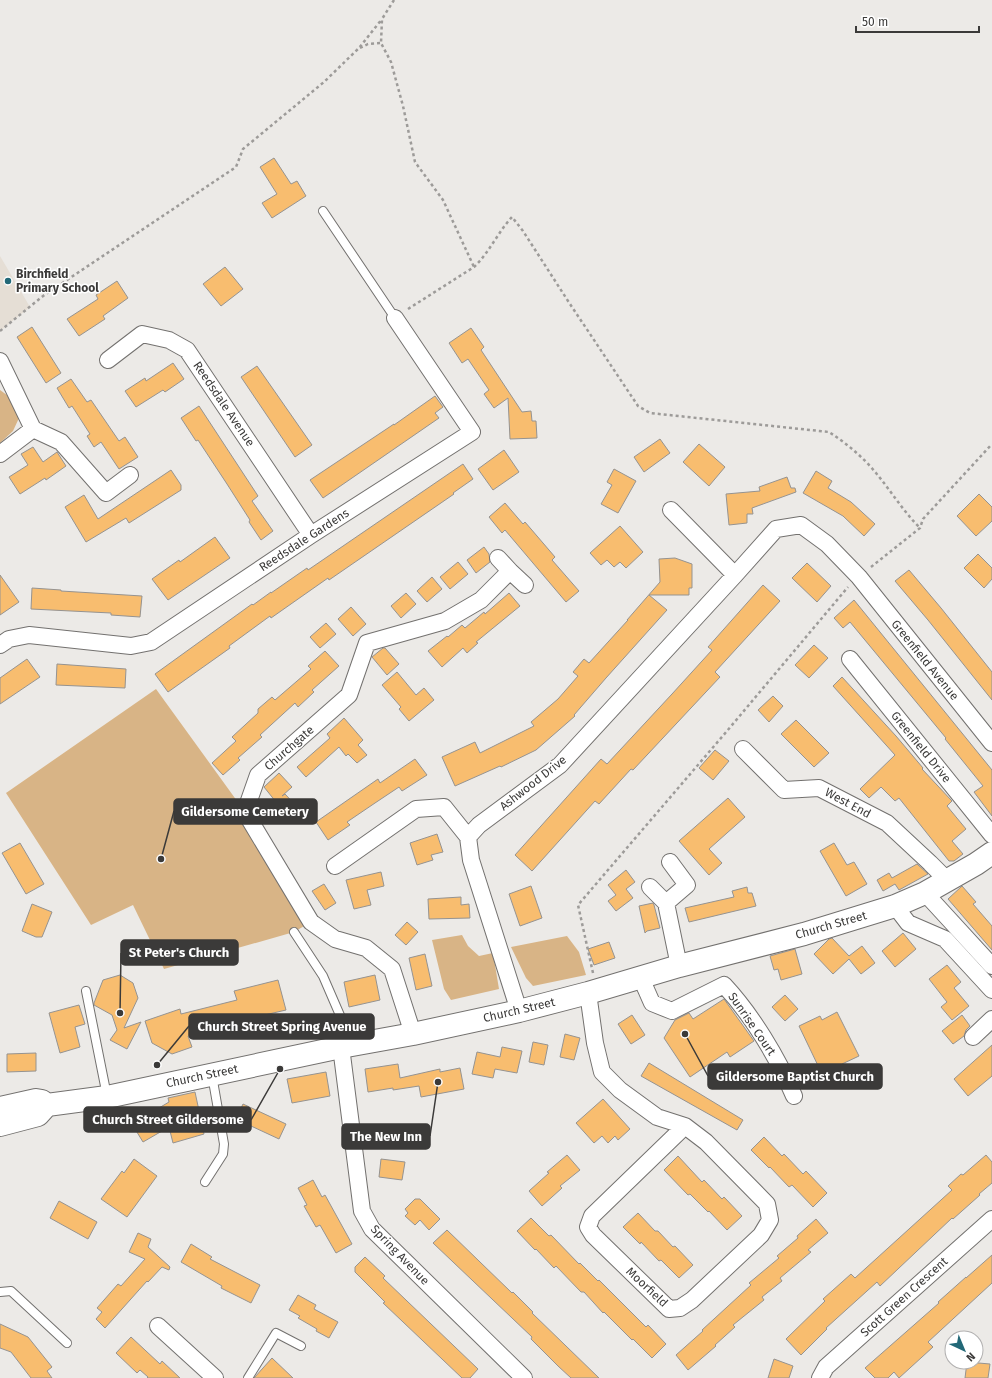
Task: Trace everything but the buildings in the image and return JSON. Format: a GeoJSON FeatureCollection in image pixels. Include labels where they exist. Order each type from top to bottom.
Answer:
{"type":"FeatureCollection","features":[{"type":"Feature","properties":{"kind":"main road","name":"Church Street"},"geometry":{"type":"LineString","coordinates":[[0,1125],[38,1115],[47,1105],[107,1097],[520,1011],[680,966],[804,934],[895,906],[925,893],[984,859]]}},
{"type":"Feature","properties":{"kind":"main road","name":"Church Street"},"geometry":{"type":"LineString","coordinates":[[0,1108],[36,1100],[42,1101],[47,1105]]}},
{"type":"Feature","properties":{"kind":"street","name":"Reedsdale Gardens"},"geometry":{"type":"LineString","coordinates":[[0,645],[8,639],[29,635],[131,646],[151,642],[311,535],[472,432],[395,318]]}},
{"type":"Feature","properties":{"kind":"street","name":"Reedsdale Avenue"},"geometry":{"type":"LineString","coordinates":[[108,360],[142,334],[169,340],[187,350],[311,535]]}},
{"type":"Feature","properties":{"kind":"street"},"geometry":{"type":"LineString","coordinates":[[0,361],[33,429],[61,442],[106,493],[130,475]]}},
{"type":"Feature","properties":{"kind":"street"},"geometry":{"type":"LineString","coordinates":[[0,454],[33,429]]}},
{"type":"Feature","properties":{"kind":"street"},"geometry":{"type":"LineString","coordinates":[[671,510],[735,575]]}},
{"type":"Feature","properties":{"kind":"street","name":"Ashwood Drive"},"geometry":{"type":"LineString","coordinates":[[468,838],[479,825],[560,765],[735,575],[776,528],[801,525],[827,544],[859,577]]}},
{"type":"Feature","properties":{"kind":"street"},"geometry":{"type":"LineString","coordinates":[[498,558],[525,585]]}},
{"type":"Feature","properties":{"kind":"street","name":"Churchgate"},"geometry":{"type":"LineString","coordinates":[[413,1034],[392,969],[366,948],[335,939],[311,922],[245,812],[258,775],[349,695],[368,642],[445,621],[481,600],[510,571]]}},
{"type":"Feature","properties":{"kind":"street","name":"Greenfield Avenue"},"geometry":{"type":"LineString","coordinates":[[859,577],[992,743]]}},
{"type":"Feature","properties":{"kind":"street","name":"Greenfield Drive"},"geometry":{"type":"LineString","coordinates":[[850,660],[992,834]]}},
{"type":"Feature","properties":{"kind":"street","name":"West End"},"geometry":{"type":"LineString","coordinates":[[743,749],[784,790],[819,788],[886,823],[930,863],[946,880]]}},
{"type":"Feature","properties":{"kind":"street"},"geometry":{"type":"LineString","coordinates":[[335,866],[416,808],[444,807],[468,838],[472,860],[520,1011]]}},
{"type":"Feature","properties":{"kind":"street"},"geometry":{"type":"LineString","coordinates":[[666,903],[687,885],[670,862]]}},
{"type":"Feature","properties":{"kind":"street"},"geometry":{"type":"LineString","coordinates":[[650,887],[666,903],[680,966]]}},
{"type":"Feature","properties":{"kind":"street"},"geometry":{"type":"LineString","coordinates":[[925,893],[992,966]]}},
{"type":"Feature","properties":{"kind":"street"},"geometry":{"type":"LineString","coordinates":[[895,906],[908,923],[945,939],[992,990]]}},
{"type":"Feature","properties":{"kind":"street","name":"Sunrise Court"},"geometry":{"type":"LineString","coordinates":[[640,978],[652,1003],[672,1011],[724,985],[739,1001],[782,1069],[794,1096]]}},
{"type":"Feature","properties":{"kind":"street","name":"Moorfield"},"geometry":{"type":"LineString","coordinates":[[592,991],[594,1043],[602,1072],[620,1090],[657,1117],[685,1126],[706,1142],[767,1204],[770,1220],[761,1234],[692,1300],[680,1308],[668,1309],[593,1235],[588,1227],[592,1216],[685,1126]]}},
{"type":"Feature","properties":{"kind":"street"},"geometry":{"type":"LineString","coordinates":[[974,1037],[992,1020]]}},
{"type":"Feature","properties":{"kind":"street","name":"Spring Avenue"},"geometry":{"type":"LineString","coordinates":[[347,1046],[362,1211],[372,1229],[524,1378]]}},
{"type":"Feature","properties":{"kind":"street","name":"Scott Green Crescent"},"geometry":{"type":"LineString","coordinates":[[820,1378],[826,1366],[992,1219]]}},
{"type":"Feature","properties":{"kind":"street"},"geometry":{"type":"LineString","coordinates":[[158,1326],[215,1378]]}},
{"type":"Feature","properties":{"kind":"lane"},"geometry":{"type":"LineString","coordinates":[[323,212],[395,318]]}},
{"type":"Feature","properties":{"kind":"lane"},"geometry":{"type":"LineString","coordinates":[[294,932],[323,976],[347,1046]]}},
{"type":"Feature","properties":{"kind":"lane"},"geometry":{"type":"LineString","coordinates":[[86,991],[107,1097]]}},
{"type":"Feature","properties":{"kind":"lane"},"geometry":{"type":"LineString","coordinates":[[205,1182],[223,1154],[224,1144],[212,1074]]}},
{"type":"Feature","properties":{"kind":"lane"},"geometry":{"type":"LineString","coordinates":[[0,1292],[11,1291],[66,1343]]}},
{"type":"Feature","properties":{"kind":"lane"},"geometry":{"type":"LineString","coordinates":[[248,1378],[276,1332],[302,1346]]}},
{"type":"Feature","properties":{"kind":"path"},"geometry":{"type":"LineString","coordinates":[[0,331],[43,296],[236,167],[243,149],[324,82],[359,48],[382,19],[394,0]]}},
{"type":"Feature","properties":{"kind":"path"},"geometry":{"type":"LineString","coordinates":[[382,19],[381,43],[391,62],[403,106],[415,162],[443,200],[474,267]]}},
{"type":"Feature","properties":{"kind":"path"},"geometry":{"type":"LineString","coordinates":[[359,48],[368,44],[381,43]]}},
{"type":"Feature","properties":{"kind":"path"},"geometry":{"type":"LineString","coordinates":[[395,318],[480,262],[512,217],[523,231],[638,406],[650,414],[829,432],[843,441],[875,472],[910,518],[920,528]]}},
{"type":"Feature","properties":{"kind":"path"},"geometry":{"type":"LineString","coordinates":[[592,991],[578,905],[847,588],[920,528],[923,519],[992,444]]}},
{"type":"Feature","properties":{"kind":"shaded area","name":"Birchfield Primary School"},"geometry":{"type":"Polygon","coordinates":[[[0,256],[30,307],[0,331],[0,256]]]}},
{"type":"Feature","properties":{"kind":"shaded area"},"geometry":{"type":"Polygon","coordinates":[[[0,390],[11,398],[19,418],[13,431],[0,443],[0,390]]]}},
{"type":"Feature","properties":{"kind":"shaded area"},"geometry":{"type":"Polygon","coordinates":[[[156,689],[245,812],[311,922],[294,932],[164,969],[133,905],[91,925],[6,793],[156,689]]]}},
{"type":"Feature","properties":{"kind":"shaded area"},"geometry":{"type":"Polygon","coordinates":[[[462,935],[468,946],[479,956],[493,953],[499,989],[451,1000],[444,989],[432,940],[462,935]]]}},
{"type":"Feature","properties":{"kind":"shaded area"},"geometry":{"type":"Polygon","coordinates":[[[567,936],[579,952],[586,975],[533,986],[526,978],[511,947],[567,936]]]}},
{"type":"Feature","properties":{"kind":"place","name":"Birchfield Primary School"},"geometry":{"type":"Point","coordinates":[8,281]}},
{"type":"Feature","properties":{"kind":"place","name":"Gildersome Cemetery"},"geometry":{"type":"Point","coordinates":[161,859]}},
{"type":"Feature","properties":{"kind":"place","name":"St Peter's Church"},"geometry":{"type":"Point","coordinates":[120,1013]}},
{"type":"Feature","properties":{"kind":"place","name":"Gildersome Baptist Church"},"geometry":{"type":"Point","coordinates":[685,1034]}},
{"type":"Feature","properties":{"kind":"place","name":"Church Street Spring Avenue"},"geometry":{"type":"Point","coordinates":[157,1065]}},
{"type":"Feature","properties":{"kind":"place","name":"Church Street Gildersome"},"geometry":{"type":"Point","coordinates":[280,1069]}},
{"type":"Feature","properties":{"kind":"place","name":"The New Inn"},"geometry":{"type":"Point","coordinates":[438,1082]}}]}
